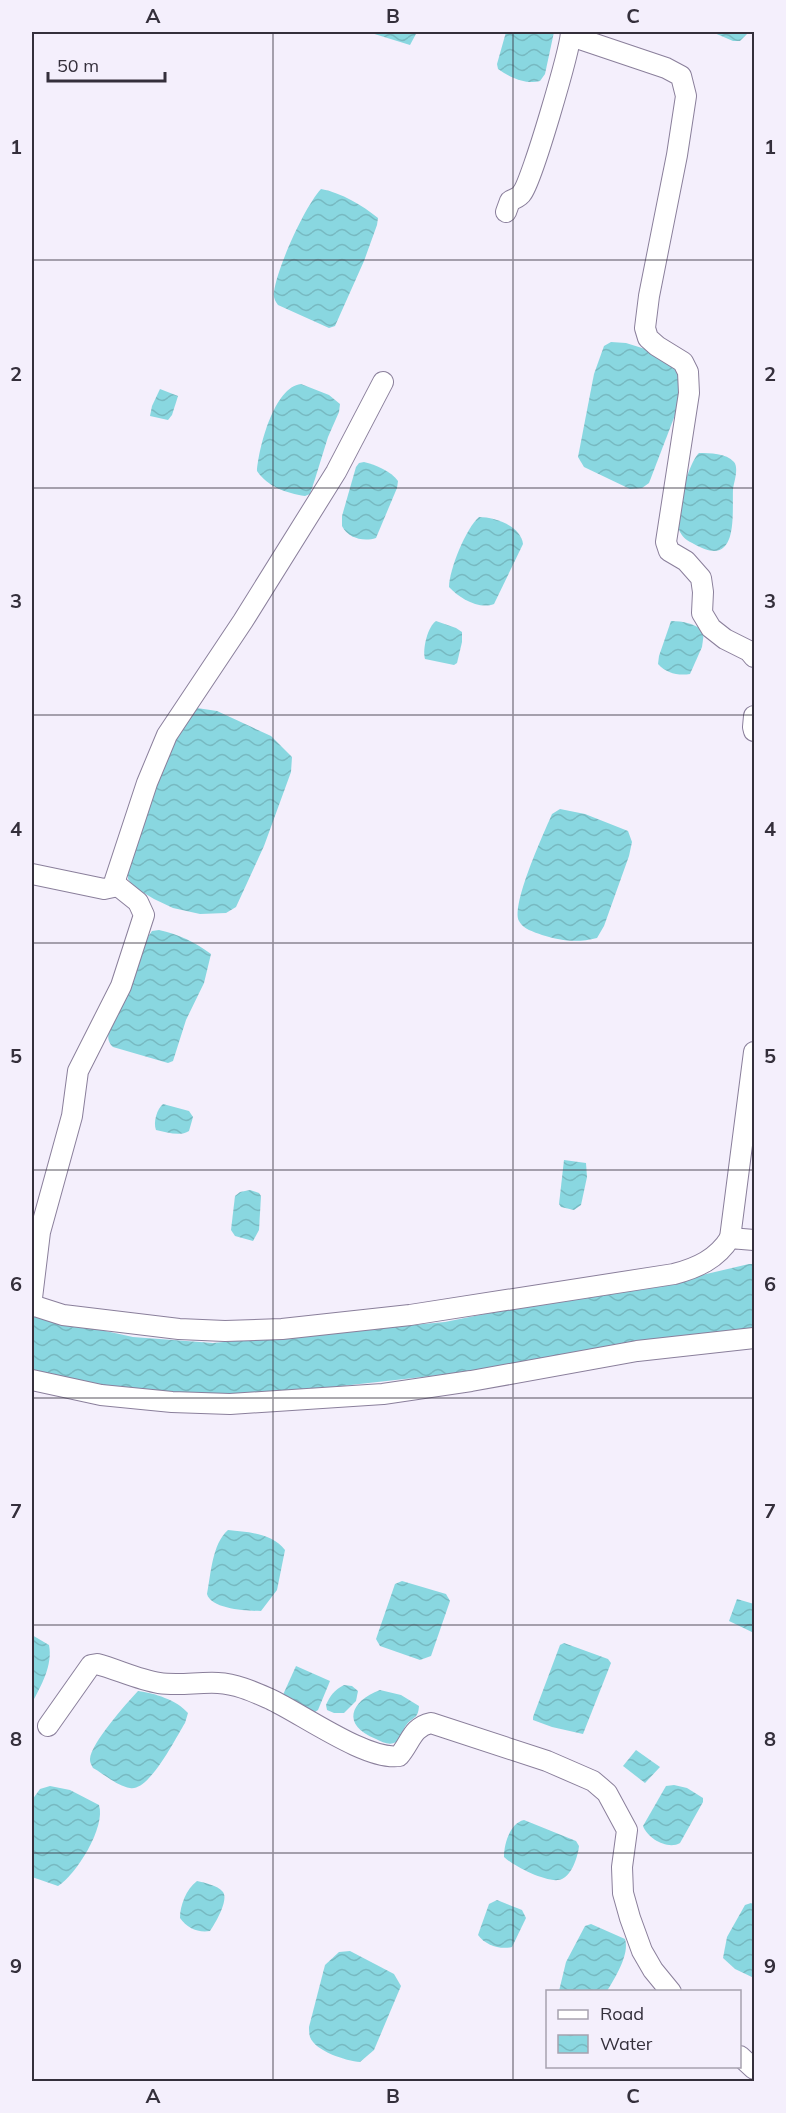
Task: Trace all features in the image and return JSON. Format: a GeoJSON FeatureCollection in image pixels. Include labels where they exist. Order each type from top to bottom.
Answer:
{"type":"FeatureCollection","features":[{"type":"Feature","properties":{"kind":"street"},"geometry":{"type":"LineString","coordinates":[[506,212],[510,201],[522,195],[529,181],[571,34],[666,68],[681,76],[686,96],[645,328],[648,338],[683,362],[688,372],[689,393],[666,542],[669,551],[686,561],[701,578],[704,592],[702,613],[711,628],[725,639],[749,651],[754,657]]}},
{"type":"Feature","properties":{"kind":"street"},"geometry":{"type":"LineString","coordinates":[[32,1298],[40,1232],[72,1116],[78,1071],[121,986],[144,915],[138,902],[118,886],[115,880],[147,783],[167,735],[243,621],[336,472],[383,382]]}},
{"type":"Feature","properties":{"kind":"street"},"geometry":{"type":"LineString","coordinates":[[754,716],[754,731]]}},
{"type":"Feature","properties":{"kind":"street"},"geometry":{"type":"LineString","coordinates":[[32,874],[104,889],[118,886]]}},
{"type":"Feature","properties":{"kind":"street"},"geometry":{"type":"LineString","coordinates":[[32,1306],[63,1315],[178,1329],[225,1331],[282,1329],[410,1315],[694,1269],[723,1249],[730,1238],[754,1052]]}},
{"type":"Feature","properties":{"kind":"street"},"geometry":{"type":"LineString","coordinates":[[730,1238],[754,1240]]}},
{"type":"Feature","properties":{"kind":"street"},"geometry":{"type":"LineString","coordinates":[[32,1380],[102,1395],[172,1402],[230,1404],[383,1394],[471,1381],[637,1350],[754,1338]]}},
{"type":"Feature","properties":{"kind":"street"},"geometry":{"type":"LineString","coordinates":[[48,1726],[91,1665],[97,1664],[157,1683],[220,1683],[246,1688],[380,1755],[399,1756],[407,1747],[416,1728],[431,1722],[547,1761],[593,1781],[607,1793],[624,1822],[627,1830],[622,1867],[623,1893],[642,1951],[653,1970],[669,1990]]}},
{"type":"Feature","properties":{"kind":"street"},"geometry":{"type":"LineString","coordinates":[[741,2057],[754,2068]]}},
{"type":"Feature","properties":{"kind":"water"},"geometry":{"type":"Polygon","coordinates":[[[368,32],[417,32],[410,45],[368,32]]]}},
{"type":"Feature","properties":{"kind":"water"},"geometry":{"type":"Polygon","coordinates":[[[506,32],[554,32],[545,74],[540,81],[518,80],[498,69],[497,64],[506,32]]]}},
{"type":"Feature","properties":{"kind":"water"},"geometry":{"type":"Polygon","coordinates":[[[712,32],[749,32],[740,41],[733,41],[712,32]]]}},
{"type":"Feature","properties":{"kind":"water"},"geometry":{"type":"Polygon","coordinates":[[[321,189],[351,200],[378,218],[364,261],[335,326],[329,328],[278,305],[274,296],[280,268],[293,238],[307,209],[321,189]]]}},
{"type":"Feature","properties":{"kind":"water"},"geometry":{"type":"Polygon","coordinates":[[[611,342],[626,343],[658,353],[681,371],[680,402],[649,483],[642,488],[630,489],[584,467],[578,457],[594,374],[604,346],[611,342]]]}},
{"type":"Feature","properties":{"kind":"water"},"geometry":{"type":"Polygon","coordinates":[[[301,384],[329,395],[340,404],[310,494],[305,496],[278,488],[261,477],[257,471],[265,434],[276,407],[283,395],[291,388],[301,384]]]}},
{"type":"Feature","properties":{"kind":"water"},"geometry":{"type":"Polygon","coordinates":[[[160,389],[178,396],[168,420],[150,416],[160,389]]]}},
{"type":"Feature","properties":{"kind":"water"},"geometry":{"type":"Polygon","coordinates":[[[699,453],[727,457],[734,462],[736,468],[730,536],[726,545],[719,550],[709,550],[690,542],[681,534],[678,525],[683,491],[690,468],[699,453]]]}},
{"type":"Feature","properties":{"kind":"water"},"geometry":{"type":"Polygon","coordinates":[[[364,462],[383,469],[398,481],[376,538],[366,540],[348,534],[342,526],[342,516],[356,467],[359,463],[364,462]]]}},
{"type":"Feature","properties":{"kind":"water"},"geometry":{"type":"Polygon","coordinates":[[[479,517],[506,524],[518,532],[523,544],[494,604],[488,605],[470,602],[449,587],[459,550],[469,530],[479,517]]]}},
{"type":"Feature","properties":{"kind":"water"},"geometry":{"type":"Polygon","coordinates":[[[436,621],[462,632],[457,663],[454,665],[425,659],[426,638],[436,621]]]}},
{"type":"Feature","properties":{"kind":"water"},"geometry":{"type":"Polygon","coordinates":[[[671,621],[689,624],[704,632],[702,647],[690,674],[672,673],[658,664],[671,621]]]}},
{"type":"Feature","properties":{"kind":"water"},"geometry":{"type":"Polygon","coordinates":[[[197,708],[217,711],[271,736],[292,757],[291,772],[264,846],[236,907],[226,913],[200,914],[173,908],[134,887],[128,879],[128,871],[166,758],[178,732],[197,708]]]}},
{"type":"Feature","properties":{"kind":"water"},"geometry":{"type":"Polygon","coordinates":[[[560,809],[585,814],[628,831],[632,842],[604,926],[597,938],[590,940],[556,939],[529,930],[519,921],[520,900],[530,868],[552,814],[560,809]]]}},
{"type":"Feature","properties":{"kind":"water"},"geometry":{"type":"Polygon","coordinates":[[[159,930],[186,939],[211,954],[204,983],[186,1020],[173,1061],[168,1063],[113,1047],[108,1039],[109,1028],[145,941],[152,931],[159,930]]]}},
{"type":"Feature","properties":{"kind":"water"},"geometry":{"type":"Polygon","coordinates":[[[163,1104],[189,1111],[193,1117],[189,1131],[178,1134],[156,1130],[156,1116],[163,1104]]]}},
{"type":"Feature","properties":{"kind":"water"},"geometry":{"type":"Polygon","coordinates":[[[564,1160],[586,1163],[587,1177],[581,1205],[574,1210],[561,1207],[559,1204],[564,1160]]]}},
{"type":"Feature","properties":{"kind":"water"},"geometry":{"type":"Polygon","coordinates":[[[250,1190],[261,1196],[259,1230],[253,1241],[235,1236],[231,1230],[235,1196],[240,1192],[250,1190]]]}},
{"type":"Feature","properties":{"kind":"water"},"geometry":{"type":"Polygon","coordinates":[[[754,1264],[754,1340],[207,1401],[32,1380],[32,1315],[133,1337],[213,1343],[445,1322],[504,1310],[655,1286],[754,1264]]]}},
{"type":"Feature","properties":{"kind":"water"},"geometry":{"type":"Polygon","coordinates":[[[228,1530],[267,1537],[280,1544],[285,1550],[277,1590],[261,1611],[239,1610],[222,1606],[210,1599],[207,1594],[215,1551],[228,1530]]]}},
{"type":"Feature","properties":{"kind":"water"},"geometry":{"type":"Polygon","coordinates":[[[402,1581],[446,1594],[450,1601],[431,1656],[420,1660],[380,1646],[376,1639],[395,1584],[402,1581]]]}},
{"type":"Feature","properties":{"kind":"water"},"geometry":{"type":"Polygon","coordinates":[[[737,1599],[754,1604],[754,1633],[729,1621],[737,1599]]]}},
{"type":"Feature","properties":{"kind":"water"},"geometry":{"type":"Polygon","coordinates":[[[32,1635],[49,1645],[50,1653],[45,1675],[32,1703],[32,1635]]]}},
{"type":"Feature","properties":{"kind":"water"},"geometry":{"type":"Polygon","coordinates":[[[564,1643],[608,1659],[611,1663],[583,1734],[533,1720],[560,1645],[564,1643]]]}},
{"type":"Feature","properties":{"kind":"water"},"geometry":{"type":"Polygon","coordinates":[[[296,1666],[330,1681],[318,1710],[315,1712],[282,1697],[296,1666]]]}},
{"type":"Feature","properties":{"kind":"water"},"geometry":{"type":"Polygon","coordinates":[[[344,1685],[352,1686],[358,1691],[356,1701],[344,1713],[327,1710],[326,1705],[331,1696],[344,1685]]]}},
{"type":"Feature","properties":{"kind":"water"},"geometry":{"type":"Polygon","coordinates":[[[380,1690],[401,1695],[419,1706],[417,1715],[405,1726],[399,1739],[390,1744],[365,1733],[354,1720],[356,1707],[362,1700],[380,1690]]]}},
{"type":"Feature","properties":{"kind":"water"},"geometry":{"type":"Polygon","coordinates":[[[138,1691],[165,1698],[178,1704],[188,1713],[185,1723],[153,1773],[145,1782],[130,1788],[115,1782],[93,1768],[90,1759],[102,1734],[138,1691]]]}},
{"type":"Feature","properties":{"kind":"water"},"geometry":{"type":"Polygon","coordinates":[[[636,1750],[660,1767],[645,1783],[623,1766],[636,1750]]]}},
{"type":"Feature","properties":{"kind":"water"},"geometry":{"type":"Polygon","coordinates":[[[50,1786],[70,1790],[99,1805],[100,1814],[88,1850],[73,1872],[58,1886],[32,1877],[32,1800],[40,1789],[50,1786]]]}},
{"type":"Feature","properties":{"kind":"water"},"geometry":{"type":"Polygon","coordinates":[[[666,1786],[687,1788],[703,1798],[703,1802],[680,1843],[670,1845],[654,1839],[643,1826],[666,1786]]]}},
{"type":"Feature","properties":{"kind":"water"},"geometry":{"type":"Polygon","coordinates":[[[524,1820],[576,1841],[579,1846],[577,1855],[566,1877],[556,1880],[541,1877],[515,1865],[504,1857],[505,1846],[512,1830],[515,1825],[524,1820]]]}},
{"type":"Feature","properties":{"kind":"water"},"geometry":{"type":"Polygon","coordinates":[[[197,1881],[223,1892],[221,1912],[210,1931],[193,1929],[180,1918],[184,1898],[197,1881]]]}},
{"type":"Feature","properties":{"kind":"water"},"geometry":{"type":"Polygon","coordinates":[[[497,1900],[522,1910],[526,1918],[512,1947],[493,1946],[478,1935],[489,1904],[497,1900]]]}},
{"type":"Feature","properties":{"kind":"water"},"geometry":{"type":"Polygon","coordinates":[[[751,1903],[754,1905],[754,1978],[735,1969],[723,1958],[727,1937],[745,1905],[751,1903]]]}},
{"type":"Feature","properties":{"kind":"water"},"geometry":{"type":"Polygon","coordinates":[[[591,1924],[625,1939],[624,1959],[608,1990],[559,1990],[566,1962],[585,1926],[591,1924]]]}},
{"type":"Feature","properties":{"kind":"water"},"geometry":{"type":"Polygon","coordinates":[[[350,1951],[394,1974],[401,1986],[374,2050],[360,2062],[347,2060],[324,2051],[313,2042],[309,2032],[325,1965],[339,1952],[350,1951]]]}}]}
